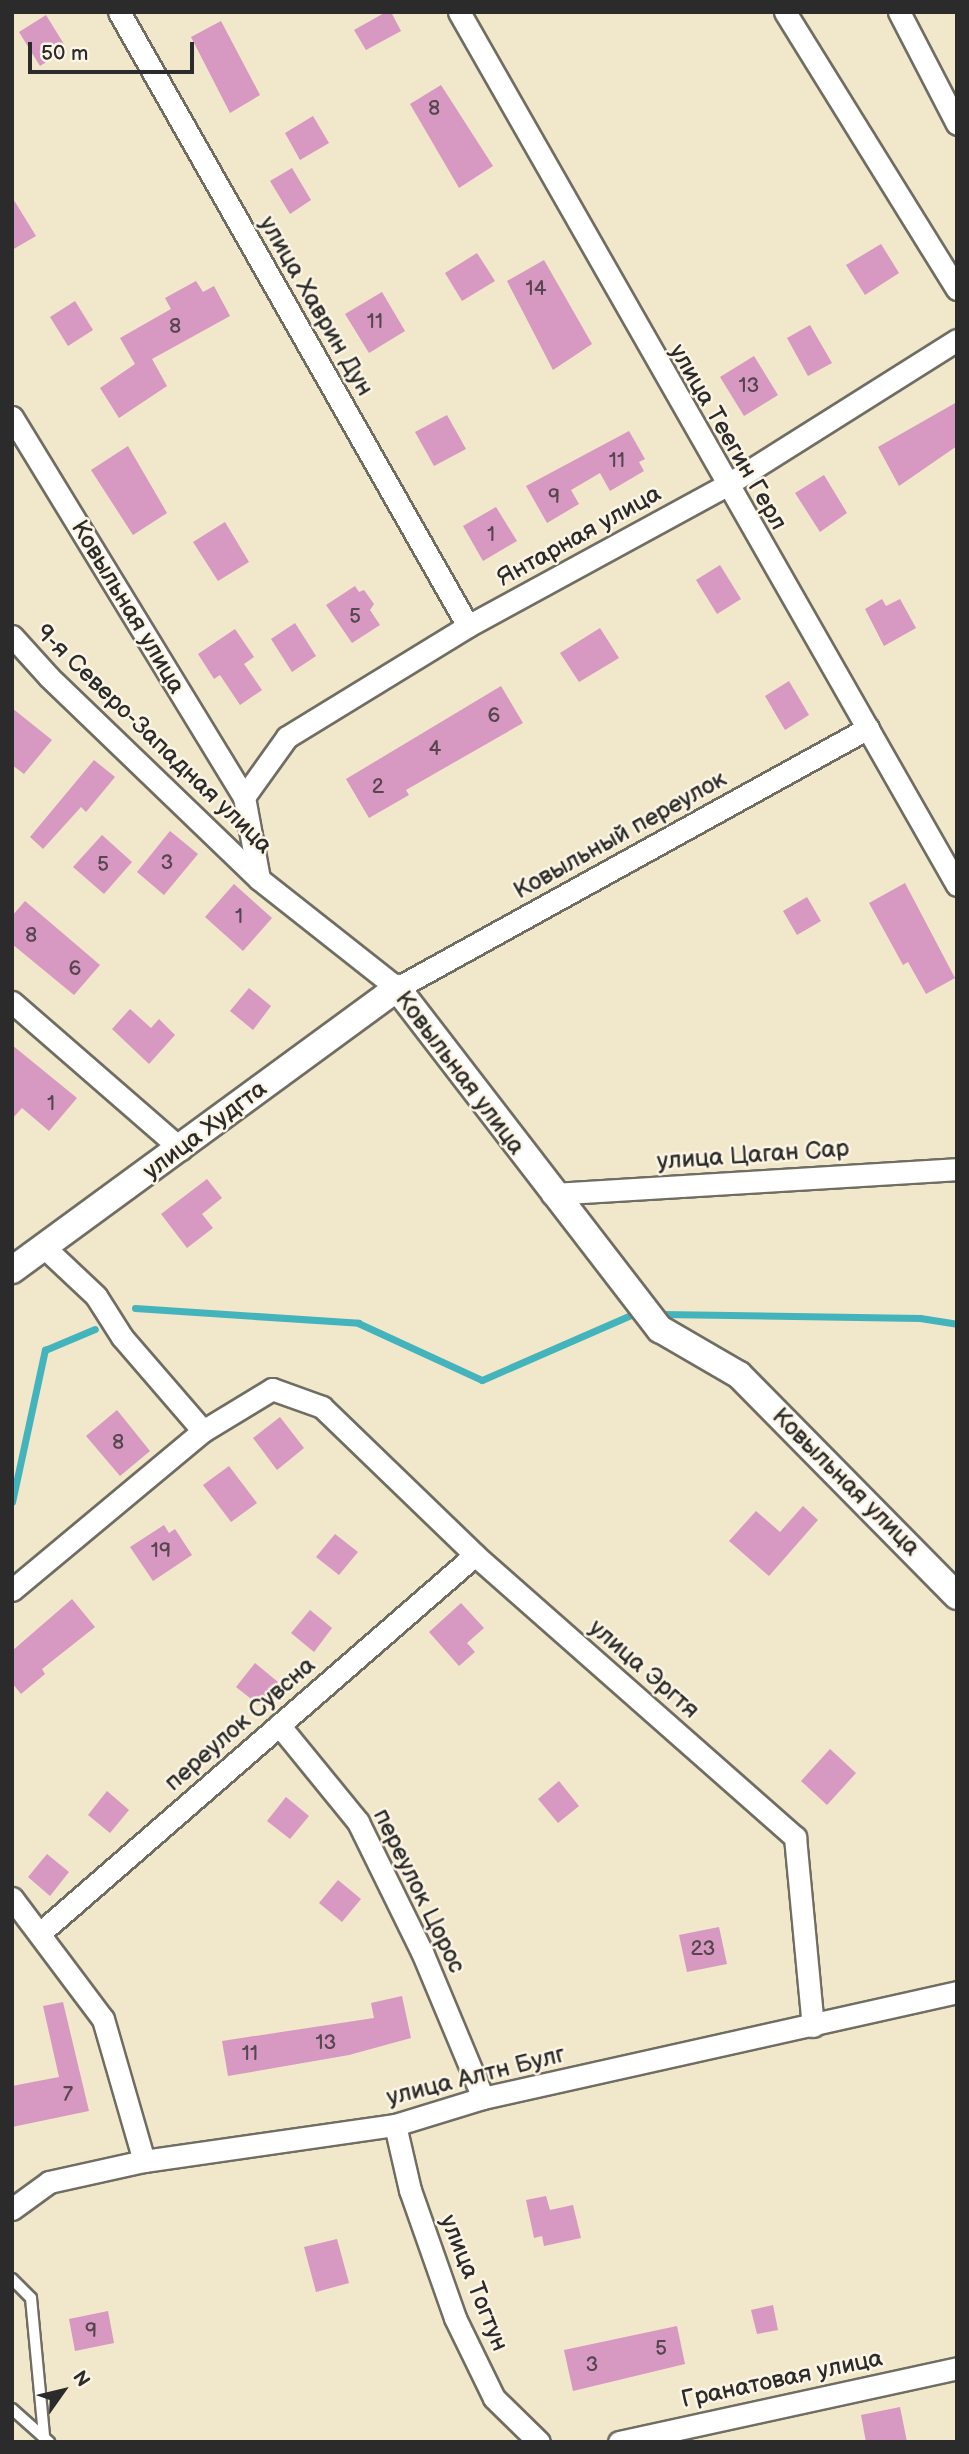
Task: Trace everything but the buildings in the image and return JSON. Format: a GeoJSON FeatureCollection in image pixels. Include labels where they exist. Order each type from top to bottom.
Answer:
{"type":"FeatureCollection","features":[{"type":"Feature","properties":{"kind":"street","name":"улица Хаврин Дун"},"geometry":{"type":"LineString","coordinates":[[119,12],[468,626]]}},
{"type":"Feature","properties":{"kind":"street","name":"улица Теегин Герл"},"geometry":{"type":"LineString","coordinates":[[458,12],[725,486],[957,885]]}},
{"type":"Feature","properties":{"kind":"street"},"geometry":{"type":"LineString","coordinates":[[785,12],[957,289]]}},
{"type":"Feature","properties":{"kind":"street"},"geometry":{"type":"LineString","coordinates":[[899,12],[957,124]]}},
{"type":"Feature","properties":{"kind":"street","name":"Янтарная улица"},"geometry":{"type":"LineString","coordinates":[[244,797],[287,737],[468,626],[725,486],[957,340]]}},
{"type":"Feature","properties":{"kind":"street","name":"Ковыльная улица"},"geometry":{"type":"LineString","coordinates":[[12,417],[244,797],[259,878],[397,988],[552,1194],[660,1329],[739,1375],[957,1595]]}},
{"type":"Feature","properties":{"kind":"street","name":"9-я Северо-Западная улица"},"geometry":{"type":"LineString","coordinates":[[12,636],[48,677],[259,878]]}},
{"type":"Feature","properties":{"kind":"street","name":"Ковыльный переулок"},"geometry":{"type":"LineString","coordinates":[[397,988],[868,728]]}},
{"type":"Feature","properties":{"kind":"street","name":"улица Худгта"},"geometry":{"type":"LineString","coordinates":[[12,1270],[181,1149],[397,988]]}},
{"type":"Feature","properties":{"kind":"street"},"geometry":{"type":"LineString","coordinates":[[12,1002],[181,1149]]}},
{"type":"Feature","properties":{"kind":"street","name":"улица Цаган Сар"},"geometry":{"type":"LineString","coordinates":[[552,1194],[957,1169]]}},
{"type":"Feature","properties":{"kind":"street"},"geometry":{"type":"LineString","coordinates":[[12,1590],[203,1431],[122,1337],[96,1296],[44,1247]]}},
{"type":"Feature","properties":{"kind":"street","name":"улица Эргтя"},"geometry":{"type":"LineString","coordinates":[[203,1431],[272,1389],[322,1407],[475,1555],[795,1837],[813,2026]]}},
{"type":"Feature","properties":{"kind":"street","name":"переулок Сувсна"},"geometry":{"type":"LineString","coordinates":[[40,1933],[475,1555]]}},
{"type":"Feature","properties":{"kind":"street","name":"переулок Цорос"},"geometry":{"type":"LineString","coordinates":[[279,1725],[358,1822],[422,1952],[483,2098]]}},
{"type":"Feature","properties":{"kind":"street"},"geometry":{"type":"LineString","coordinates":[[12,1898],[103,2019],[144,2161]]}},
{"type":"Feature","properties":{"kind":"street","name":"улица Алтн Булг"},"geometry":{"type":"LineString","coordinates":[[12,2209],[49,2182],[144,2161],[396,2125],[483,2098],[957,1992]]}},
{"type":"Feature","properties":{"kind":"street","name":"улица Тогтун"},"geometry":{"type":"LineString","coordinates":[[396,2125],[410,2190],[455,2318],[494,2398],[539,2442]]}},
{"type":"Feature","properties":{"kind":"street","name":"Гранатовая улица"},"geometry":{"type":"LineString","coordinates":[[619,2442],[957,2368]]}},
{"type":"Feature","properties":{"kind":"lane"},"geometry":{"type":"LineString","coordinates":[[12,2279],[31,2298],[46,2439]]}},
{"type":"Feature","properties":{"kind":"lane"},"geometry":{"type":"LineString","coordinates":[[12,2409],[46,2439]]}},
{"type":"Feature","properties":{"kind":"waterway"},"geometry":{"type":"LineString","coordinates":[[135,1308],[358,1323],[482,1380],[638,1312]]}},
{"type":"Feature","properties":{"kind":"waterway"},"geometry":{"type":"LineString","coordinates":[[661,1314],[920,1318],[957,1324]]}},
{"type":"Feature","properties":{"kind":"waterway"},"geometry":{"type":"LineString","coordinates":[[12,1502],[45,1350],[95,1329]]}}]}
